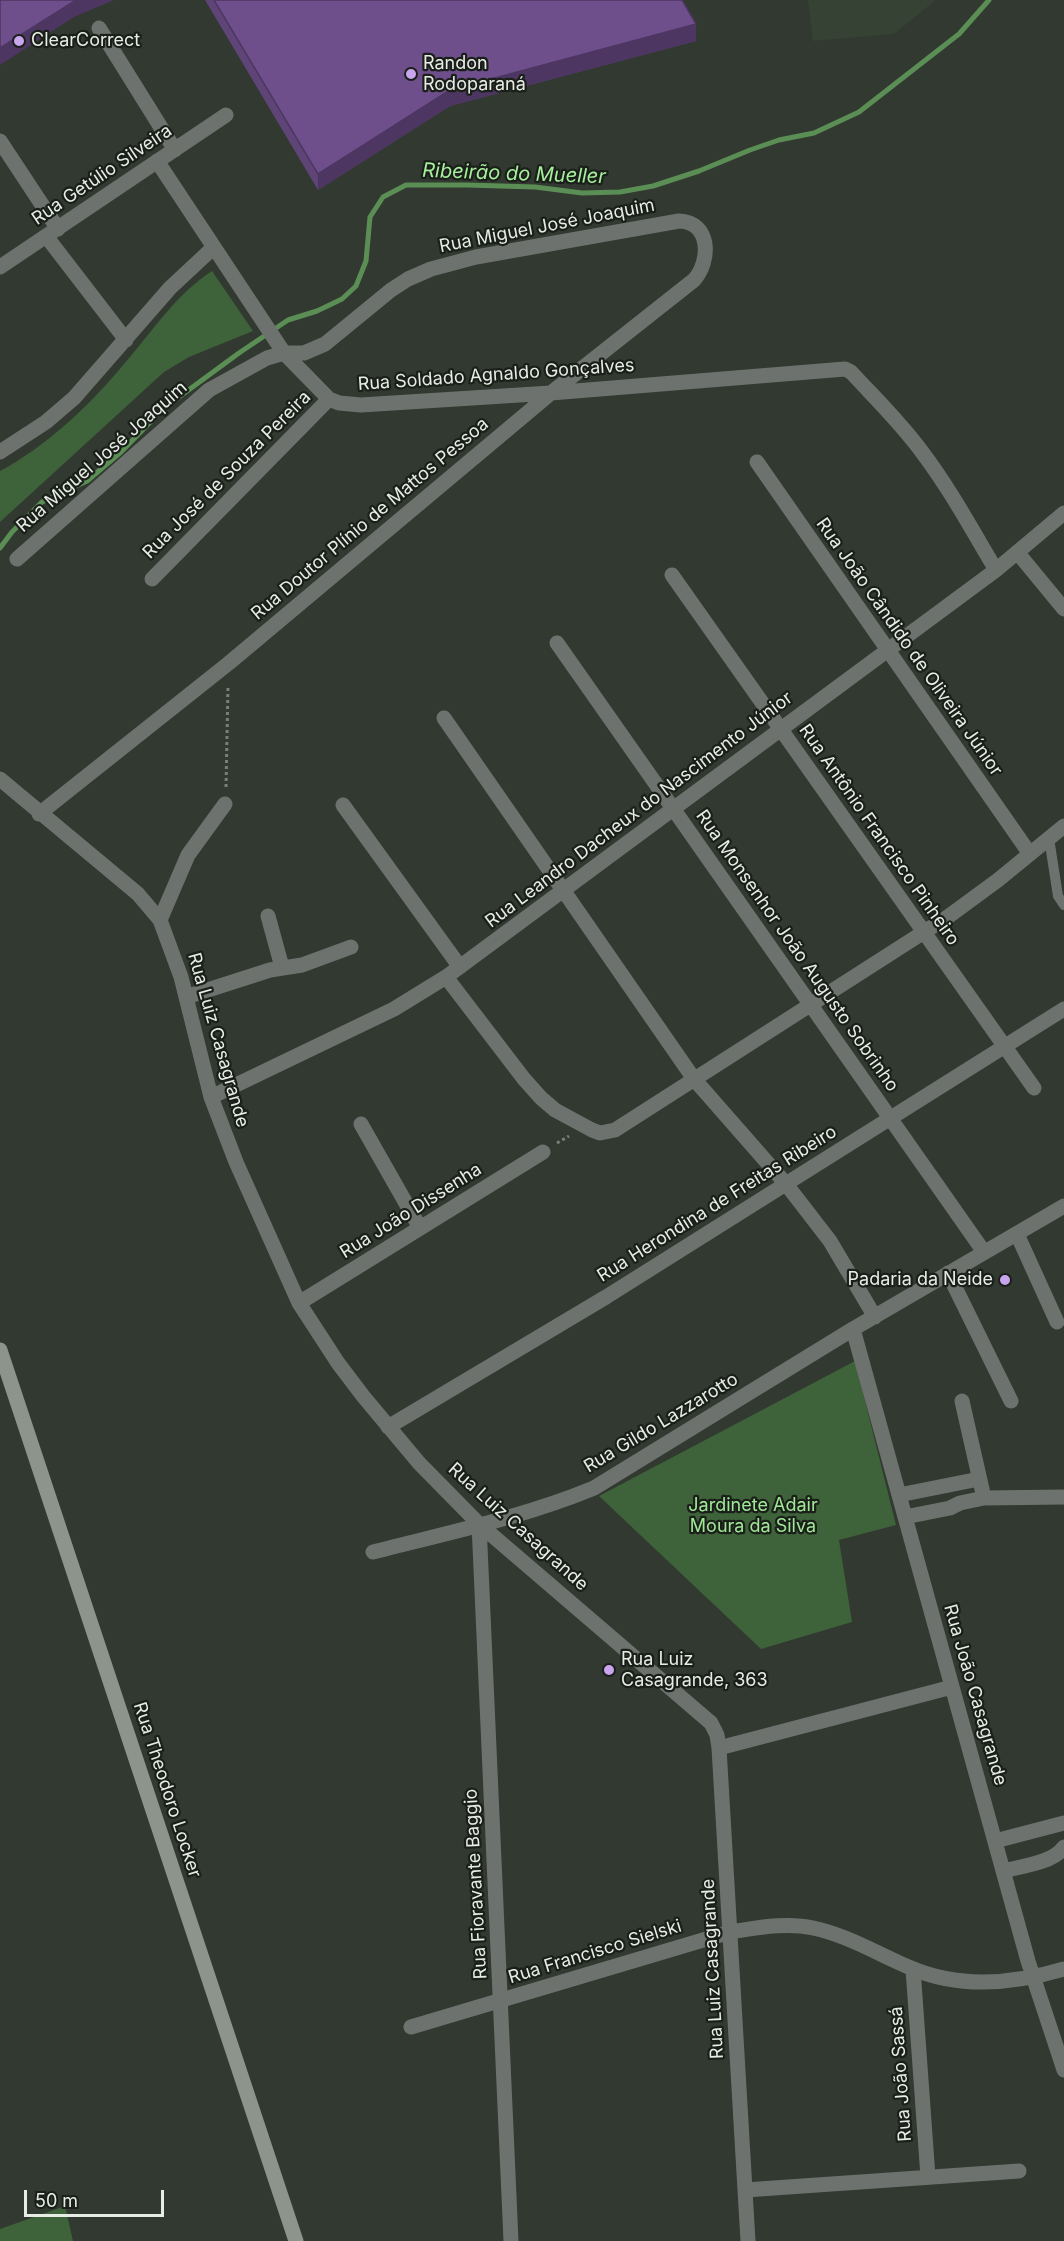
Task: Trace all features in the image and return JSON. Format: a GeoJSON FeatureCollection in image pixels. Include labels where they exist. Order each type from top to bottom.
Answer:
{"type":"FeatureCollection","features":[{"type":"Feature","properties":{"kind":"main road","name":"Rua Theodoro Locker"},"geometry":{"type":"LineString","coordinates":[[0,1350],[296,2241]]}},
{"type":"Feature","properties":{"kind":"street"},"geometry":{"type":"LineString","coordinates":[[99,28],[175,150]]}},
{"type":"Feature","properties":{"kind":"street","name":"Rua Getúlio Silveira"},"geometry":{"type":"LineString","coordinates":[[0,267],[226,115]]}},
{"type":"Feature","properties":{"kind":"street"},"geometry":{"type":"LineString","coordinates":[[0,141],[52,233],[126,340]]}},
{"type":"Feature","properties":{"kind":"street"},"geometry":{"type":"LineString","coordinates":[[157,161],[284,353],[329,399]]}},
{"type":"Feature","properties":{"kind":"street","name":"Rua Miguel José Joaquim"},"geometry":{"type":"LineString","coordinates":[[17,559],[209,390],[267,358],[284,353],[304,353],[315,350],[408,279],[454,261],[679,221],[687,221],[694,225],[701,232],[705,242]]}},
{"type":"Feature","properties":{"kind":"street","name":"Rua Doutor Plínio de Mattos Pessoa"},"geometry":{"type":"LineString","coordinates":[[39,814],[229,663],[551,393],[694,280],[702,271],[705,262],[705,242]]}},
{"type":"Feature","properties":{"kind":"street"},"geometry":{"type":"LineString","coordinates":[[0,452],[46,422],[74,398],[183,274],[214,248]]}},
{"type":"Feature","properties":{"kind":"street","name":"Rua Soldado Agnaldo Gonçalves"},"geometry":{"type":"LineString","coordinates":[[329,399],[339,403],[362,405],[551,393],[837,369],[851,372],[921,449],[996,570]]}},
{"type":"Feature","properties":{"kind":"street","name":"Rua José de Souza Pereira"},"geometry":{"type":"LineString","coordinates":[[152,579],[329,399]]}},
{"type":"Feature","properties":{"kind":"street","name":"Rua João Cândido de Oliveira Júnior"},"geometry":{"type":"LineString","coordinates":[[757,462],[1030,854]]}},
{"type":"Feature","properties":{"kind":"street","name":"Rua Leandro Dacheux do Nascimento Júnior"},"geometry":{"type":"LineString","coordinates":[[211,1097],[394,1009],[446,977],[996,570],[1064,513]]}},
{"type":"Feature","properties":{"kind":"street"},"geometry":{"type":"LineString","coordinates":[[1017,552],[1064,609]]}},
{"type":"Feature","properties":{"kind":"street","name":"Rua Antônio Francisco Pinheiro"},"geometry":{"type":"LineString","coordinates":[[672,575],[1034,1088]]}},
{"type":"Feature","properties":{"kind":"street","name":"Rua Monsenhor João Augusto Sobrinho"},"geometry":{"type":"LineString","coordinates":[[557,643],[984,1252]]}},
{"type":"Feature","properties":{"kind":"street"},"geometry":{"type":"LineString","coordinates":[[444,718],[694,1079],[786,1184],[830,1241],[875,1317]]}},
{"type":"Feature","properties":{"kind":"street","name":"Rua Luiz Casagrande"},"geometry":{"type":"LineString","coordinates":[[0,779],[39,814],[138,894],[160,920],[175,958],[211,1097],[236,1162],[299,1303],[338,1363],[388,1427],[434,1479],[480,1524],[711,1723],[717,1735],[719,1748],[748,2241]]}},
{"type":"Feature","properties":{"kind":"street"},"geometry":{"type":"LineString","coordinates":[[160,920],[188,855],[225,804]]}},
{"type":"Feature","properties":{"kind":"street"},"geometry":{"type":"LineString","coordinates":[[343,805],[460,967]]}},
{"type":"Feature","properties":{"kind":"street"},"geometry":{"type":"LineString","coordinates":[[446,977],[541,1098],[555,1110],[585,1126],[600,1132],[608,1132],[968,903],[1064,826]]}},
{"type":"Feature","properties":{"kind":"street"},"geometry":{"type":"LineString","coordinates":[[268,916],[282,967]]}},
{"type":"Feature","properties":{"kind":"street"},"geometry":{"type":"LineString","coordinates":[[186,997],[260,973],[302,965],[351,946]]}},
{"type":"Feature","properties":{"kind":"street","name":"Rua Herondina de Freitas Ribeiro"},"geometry":{"type":"LineString","coordinates":[[388,1427],[606,1298],[1064,1009]]}},
{"type":"Feature","properties":{"kind":"street"},"geometry":{"type":"LineString","coordinates":[[361,1124],[420,1228]]}},
{"type":"Feature","properties":{"kind":"street","name":"Rua João Dissenha"},"geometry":{"type":"LineString","coordinates":[[299,1303],[543,1152]]}},
{"type":"Feature","properties":{"kind":"street","name":"Rua Gildo Lazzarotto"},"geometry":{"type":"LineString","coordinates":[[373,1552],[568,1498],[608,1481],[853,1329],[1064,1206]]}},
{"type":"Feature","properties":{"kind":"street"},"geometry":{"type":"LineString","coordinates":[[1017,1234],[1057,1322]]}},
{"type":"Feature","properties":{"kind":"street"},"geometry":{"type":"LineString","coordinates":[[948,1273],[1011,1401]]}},
{"type":"Feature","properties":{"kind":"street","name":"Rua João Casagrande"},"geometry":{"type":"LineString","coordinates":[[853,1329],[1034,1978],[1060,2045],[1064,2070]]}},
{"type":"Feature","properties":{"kind":"street"},"geometry":{"type":"LineString","coordinates":[[962,1401],[984,1498]]}},
{"type":"Feature","properties":{"kind":"street"},"geometry":{"type":"LineString","coordinates":[[899,1495],[979,1479]]}},
{"type":"Feature","properties":{"kind":"street"},"geometry":{"type":"LineString","coordinates":[[905,1517],[984,1498],[1064,1497]]}},
{"type":"Feature","properties":{"kind":"street","name":"Rua Fioravante Baggio"},"geometry":{"type":"LineString","coordinates":[[480,1524],[511,2241]]}},
{"type":"Feature","properties":{"kind":"street"},"geometry":{"type":"LineString","coordinates":[[719,1748],[952,1687]]}},
{"type":"Feature","properties":{"kind":"street"},"geometry":{"type":"LineString","coordinates":[[995,1841],[1064,1823]]}},
{"type":"Feature","properties":{"kind":"street"},"geometry":{"type":"LineString","coordinates":[[1004,1871],[1052,1857],[1060,1853],[1064,1847]]}},
{"type":"Feature","properties":{"kind":"street","name":"Rua Francisco Sielski"},"geometry":{"type":"LineString","coordinates":[[411,2027],[730,1932],[764,1927],[812,1927],[860,1944],[930,1975],[970,1981],[994,1982],[1034,1978],[1064,1969]]}},
{"type":"Feature","properties":{"kind":"street","name":"Rua João Sassá"},"geometry":{"type":"LineString","coordinates":[[913,1969],[928,2177]]}},
{"type":"Feature","properties":{"kind":"street"},"geometry":{"type":"LineString","coordinates":[[745,2190],[1019,2171]]}},
{"type":"Feature","properties":{"kind":"lane"},"geometry":{"type":"LineString","coordinates":[[1049,838],[1058,896],[1064,905]]}},
{"type":"Feature","properties":{"kind":"path"},"geometry":{"type":"LineString","coordinates":[[225,804],[229,663]]}},
{"type":"Feature","properties":{"kind":"path"},"geometry":{"type":"LineString","coordinates":[[543,1152],[585,1126]]}},
{"type":"Feature","properties":{"kind":"shaded area"},"geometry":{"type":"Polygon","coordinates":[[[808,0],[936,0],[894,34],[813,41],[808,0]]]}},
{"type":"Feature","properties":{"kind":"green space"},"geometry":{"type":"Polygon","coordinates":[[[212,271],[253,331],[189,357],[164,372],[0,522],[0,471],[34,450],[67,424],[111,379],[176,302],[212,271]]]}},
{"type":"Feature","properties":{"kind":"green space","name":"Jardinete Adair Moura da Silva"},"geometry":{"type":"Polygon","coordinates":[[[855,1361],[896,1525],[839,1540],[852,1622],[761,1649],[599,1496],[855,1361]]]}},
{"type":"Feature","properties":{"kind":"green space"},"geometry":{"type":"Polygon","coordinates":[[[65,2206],[73,2241],[0,2241],[0,2229],[65,2206]]]}},
{"type":"Feature","properties":{"kind":"building"},"geometry":{"type":"Polygon","coordinates":[[[0,0],[76,0],[0,48],[0,0]]]}},
{"type":"Feature","properties":{"kind":"building","name":"Randon Rodoparaná"},"geometry":{"type":"Polygon","coordinates":[[[214,0],[682,0],[696,24],[450,90],[318,174],[214,0]]]}},
{"type":"Feature","properties":{"kind":"waterway","name":"Ribeirão do Mueller"},"geometry":{"type":"LineString","coordinates":[[0,548],[12,532],[42,502],[87,481],[121,452],[164,408],[239,353],[288,320],[317,311],[342,299],[356,286],[366,261],[370,217],[383,197],[406,185],[535,187],[582,193],[620,192],[653,186],[779,140],[814,133],[859,112],[959,34],[989,0]]}},
{"type":"Feature","properties":{"kind":"place","name":"ClearCorrect"},"geometry":{"type":"Point","coordinates":[19,41]}},
{"type":"Feature","properties":{"kind":"place","name":"Randon Rodoparaná"},"geometry":{"type":"Point","coordinates":[411,74]}},
{"type":"Feature","properties":{"kind":"place","name":"Padaria da Neide"},"geometry":{"type":"Point","coordinates":[1005,1280]}},
{"type":"Feature","properties":{"kind":"place","name":"Rua Luiz Casagrande, 363"},"geometry":{"type":"Point","coordinates":[609,1670]}}]}
